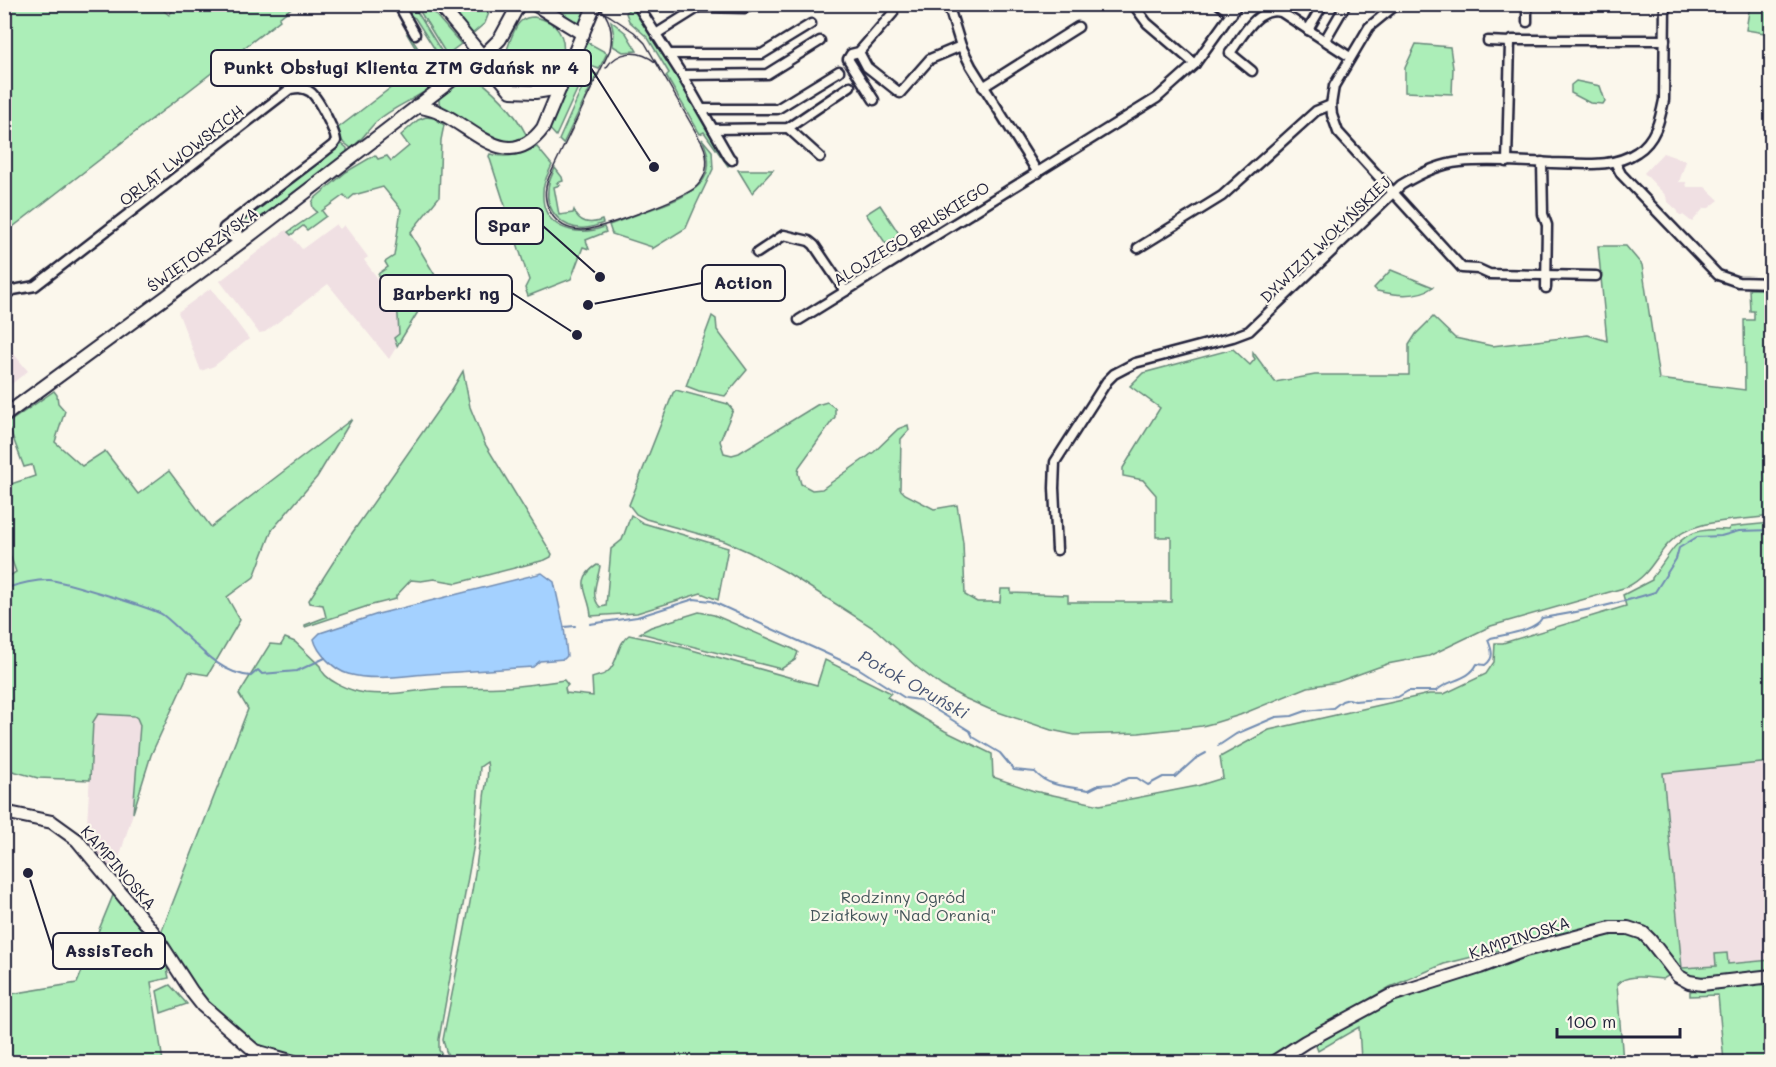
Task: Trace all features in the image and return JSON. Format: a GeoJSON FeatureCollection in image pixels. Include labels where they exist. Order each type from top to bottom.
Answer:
{"type":"FeatureCollection","features":[{"type":"Feature","properties":{"kind":"main road"},"geometry":{"type":"LineString","coordinates":[[440,4],[511,91],[535,92],[560,88]]}},
{"type":"Feature","properties":{"kind":"main road","name":"ŚWIĘTOKRZYSKA"},"geometry":{"type":"LineString","coordinates":[[4,416],[241,242],[483,56],[500,39],[519,4]]}},
{"type":"Feature","properties":{"kind":"main road"},"geometry":{"type":"LineString","coordinates":[[534,4],[583,34]]}},
{"type":"Feature","properties":{"kind":"main road"},"geometry":{"type":"LineString","coordinates":[[417,106],[439,112],[484,141],[500,147],[511,147],[529,142],[543,128],[595,4]]}},
{"type":"Feature","properties":{"kind":"main road"},"geometry":{"type":"LineString","coordinates":[[432,94],[439,112]]}},
{"type":"Feature","properties":{"kind":"main road","name":"KAMPINOSKA"},"geometry":{"type":"LineString","coordinates":[[4,812],[52,822],[78,840],[153,932],[203,1006],[255,1052],[294,1062]]}},
{"type":"Feature","properties":{"kind":"main road","name":"KAMPINOSKA"},"geometry":{"type":"LineString","coordinates":[[1274,1062],[1305,1042],[1392,995],[1525,950],[1611,928],[1628,928],[1643,933],[1678,976],[1689,982],[1702,984],[1772,976]]}},
{"type":"Feature","properties":{"kind":"street"},"geometry":{"type":"LineString","coordinates":[[398,4],[415,34]]}},
{"type":"Feature","properties":{"kind":"street"},"geometry":{"type":"LineString","coordinates":[[640,4],[640,9],[732,160]]}},
{"type":"Feature","properties":{"kind":"street"},"geometry":{"type":"LineString","coordinates":[[656,34],[699,7],[745,8],[750,4]]}},
{"type":"Feature","properties":{"kind":"street"},"geometry":{"type":"LineString","coordinates":[[948,4],[961,46],[983,87],[1038,173]]}},
{"type":"Feature","properties":{"kind":"street"},"geometry":{"type":"LineString","coordinates":[[1219,4],[1232,14]]}},
{"type":"Feature","properties":{"kind":"street","name":"ALOJZEGO BRUSKIEGO"},"geometry":{"type":"LineString","coordinates":[[799,320],[1157,98],[1195,64],[1239,4]]}},
{"type":"Feature","properties":{"kind":"street"},"geometry":{"type":"LineString","coordinates":[[1308,30],[1323,4]]}},
{"type":"Feature","properties":{"kind":"street"},"geometry":{"type":"LineString","coordinates":[[1325,40],[1346,4]]}},
{"type":"Feature","properties":{"kind":"street"},"geometry":{"type":"LineString","coordinates":[[1397,4],[1369,27],[1334,86],[1331,105],[1338,132],[1392,194],[1462,268],[1478,269],[1490,274],[1596,276]]}},
{"type":"Feature","properties":{"kind":"street"},"geometry":{"type":"LineString","coordinates":[[1527,4],[1527,22]]}},
{"type":"Feature","properties":{"kind":"street","name":"DYWIZJI WOŁYŃSKIEJ"},"geometry":{"type":"LineString","coordinates":[[1057,550],[1055,462],[1107,381],[1114,374],[1135,363],[1249,331],[1401,185],[1414,177],[1447,164],[1461,162],[1604,164],[1615,162],[1639,151],[1651,139],[1658,125],[1664,100],[1665,4]]}},
{"type":"Feature","properties":{"kind":"street"},"geometry":{"type":"LineString","coordinates":[[1135,8],[1147,23],[1195,64]]}},
{"type":"Feature","properties":{"kind":"street"},"geometry":{"type":"LineString","coordinates":[[1252,71],[1230,53],[1260,15],[1269,11],[1281,12],[1350,57]]}},
{"type":"Feature","properties":{"kind":"street"},"geometry":{"type":"LineString","coordinates":[[874,100],[848,60],[849,56],[858,52],[893,13]]}},
{"type":"Feature","properties":{"kind":"street"},"geometry":{"type":"LineString","coordinates":[[669,54],[762,54],[811,24]]}},
{"type":"Feature","properties":{"kind":"street"},"geometry":{"type":"LineString","coordinates":[[983,87],[1078,27]]}},
{"type":"Feature","properties":{"kind":"street"},"geometry":{"type":"LineString","coordinates":[[1488,41],[1665,40]]}},
{"type":"Feature","properties":{"kind":"street"},"geometry":{"type":"LineString","coordinates":[[682,75],[767,74],[820,41]]}},
{"type":"Feature","properties":{"kind":"street"},"geometry":{"type":"LineString","coordinates":[[1507,162],[1510,42]]}},
{"type":"Feature","properties":{"kind":"street"},"geometry":{"type":"LineString","coordinates":[[858,52],[867,67],[900,93],[930,59],[961,46]]}},
{"type":"Feature","properties":{"kind":"street"},"geometry":{"type":"LineString","coordinates":[[702,109],[777,109],[839,71]]}},
{"type":"Feature","properties":{"kind":"street"},"geometry":{"type":"LineString","coordinates":[[713,129],[788,128],[850,86]]}},
{"type":"Feature","properties":{"kind":"street","name":"ORLĄT LWOWSKICH"},"geometry":{"type":"LineString","coordinates":[[4,295],[13,290],[35,286],[290,89],[302,88],[311,92],[335,136],[333,145],[228,225],[230,236],[241,242]]}},
{"type":"Feature","properties":{"kind":"street"},"geometry":{"type":"LineString","coordinates":[[1138,248],[1217,200],[1316,111],[1331,105]]}},
{"type":"Feature","properties":{"kind":"street"},"geometry":{"type":"LineString","coordinates":[[788,128],[820,157]]}},
{"type":"Feature","properties":{"kind":"street"},"geometry":{"type":"LineString","coordinates":[[1542,162],[1543,214],[1547,225],[1546,288]]}},
{"type":"Feature","properties":{"kind":"street"},"geometry":{"type":"LineString","coordinates":[[1615,162],[1621,174],[1719,275],[1738,282],[1772,284]]}},
{"type":"Feature","properties":{"kind":"street"},"geometry":{"type":"LineString","coordinates":[[757,253],[784,236],[809,241],[845,291]]}},
{"type":"Feature","properties":{"kind":"shaded area"},"geometry":{"type":"Polygon","coordinates":[[[1663,153],[1686,161],[1679,182],[1686,182],[1687,187],[1705,187],[1719,200],[1709,208],[1704,208],[1692,222],[1677,213],[1678,211],[1667,201],[1666,196],[1644,173],[1663,153]]]}},
{"type":"Feature","properties":{"kind":"shaded area"},"geometry":{"type":"Polygon","coordinates":[[[336,224],[340,229],[344,225],[368,257],[364,260],[396,303],[399,334],[394,338],[397,346],[389,359],[328,284],[265,332],[259,333],[220,281],[286,230],[302,249],[336,224]]]}},
{"type":"Feature","properties":{"kind":"shaded area"},"geometry":{"type":"Polygon","coordinates":[[[211,288],[249,339],[214,366],[201,371],[178,312],[211,288]]]}},
{"type":"Feature","properties":{"kind":"shaded area"},"geometry":{"type":"Polygon","coordinates":[[[4,342],[28,371],[5,389],[4,388],[4,342]]]}},
{"type":"Feature","properties":{"kind":"shaded area"},"geometry":{"type":"Polygon","coordinates":[[[98,714],[134,716],[140,725],[133,813],[114,874],[86,842],[93,722],[98,714]]]}},
{"type":"Feature","properties":{"kind":"shaded area"},"geometry":{"type":"Polygon","coordinates":[[[1771,762],[1771,960],[1728,964],[1726,953],[1716,966],[1682,969],[1663,773],[1771,762]]]}},
{"type":"Feature","properties":{"kind":"green space"},"geometry":{"type":"Polygon","coordinates":[[[587,4],[590,6],[581,26],[542,5],[587,4]]]}},
{"type":"Feature","properties":{"kind":"green space"},"geometry":{"type":"Polygon","coordinates":[[[5,5],[157,5],[169,15],[177,5],[295,5],[279,18],[280,20],[5,233],[5,5]]]}},
{"type":"Feature","properties":{"kind":"green space"},"geometry":{"type":"Polygon","coordinates":[[[403,5],[413,5],[445,57],[443,62],[415,18],[409,15],[403,5]]]}},
{"type":"Feature","properties":{"kind":"green space"},"geometry":{"type":"Polygon","coordinates":[[[416,5],[427,5],[461,44],[449,53],[445,52],[416,5]]]}},
{"type":"Feature","properties":{"kind":"green space"},"geometry":{"type":"Polygon","coordinates":[[[445,5],[492,5],[485,23],[471,35],[445,5]]]}},
{"type":"Feature","properties":{"kind":"green space"},"geometry":{"type":"Polygon","coordinates":[[[631,5],[634,5],[730,165],[728,166],[704,132],[700,134],[666,76],[669,73],[648,38],[629,21],[626,13],[631,5]]]}},
{"type":"Feature","properties":{"kind":"green space"},"geometry":{"type":"Polygon","coordinates":[[[1750,5],[1771,5],[1771,34],[1746,30],[1750,5]]]}},
{"type":"Feature","properties":{"kind":"green space"},"geometry":{"type":"Polygon","coordinates":[[[534,17],[549,22],[559,31],[563,42],[563,54],[552,76],[542,82],[521,83],[509,76],[506,70],[507,49],[517,25],[524,19],[534,17]]]}},
{"type":"Feature","properties":{"kind":"green space"},"geometry":{"type":"Polygon","coordinates":[[[611,21],[626,33],[637,51],[623,52],[613,46],[614,35],[611,21]]]}},
{"type":"Feature","properties":{"kind":"green space"},"geometry":{"type":"Polygon","coordinates":[[[407,34],[434,74],[435,84],[384,116],[351,148],[342,141],[338,128],[397,83],[401,87],[427,67],[407,34]]]}},
{"type":"Feature","properties":{"kind":"green space"},"geometry":{"type":"Polygon","coordinates":[[[585,41],[607,53],[599,69],[591,66],[586,70],[556,136],[548,127],[585,41]]]}},
{"type":"Feature","properties":{"kind":"green space"},"geometry":{"type":"Polygon","coordinates":[[[1416,44],[1450,47],[1453,68],[1452,94],[1405,92],[1405,68],[1416,44]]]}},
{"type":"Feature","properties":{"kind":"green space"},"geometry":{"type":"Polygon","coordinates":[[[592,73],[597,74],[563,144],[559,140],[587,77],[592,73]]]}},
{"type":"Feature","properties":{"kind":"green space"},"geometry":{"type":"Polygon","coordinates":[[[469,74],[502,101],[527,136],[510,142],[496,140],[441,107],[439,97],[469,74]]]}},
{"type":"Feature","properties":{"kind":"green space"},"geometry":{"type":"Polygon","coordinates":[[[1576,81],[1600,86],[1605,101],[1603,104],[1590,103],[1571,93],[1571,85],[1576,81]]]}},
{"type":"Feature","properties":{"kind":"green space"},"geometry":{"type":"Polygon","coordinates":[[[426,117],[434,118],[444,125],[441,140],[439,197],[410,233],[442,287],[432,289],[397,346],[394,338],[399,334],[397,300],[378,274],[388,267],[385,262],[394,256],[401,209],[383,187],[354,195],[348,200],[344,195],[322,211],[326,216],[307,230],[303,226],[291,235],[288,232],[317,212],[313,208],[314,199],[346,172],[375,155],[378,159],[387,156],[391,161],[409,146],[401,135],[418,120],[426,117]]]}},
{"type":"Feature","properties":{"kind":"green space"},"geometry":{"type":"Polygon","coordinates":[[[702,139],[712,151],[713,169],[686,228],[652,249],[652,247],[612,234],[609,225],[681,197],[700,184],[706,176],[708,166],[707,153],[702,139]]]}},
{"type":"Feature","properties":{"kind":"green space"},"geometry":{"type":"Polygon","coordinates":[[[342,144],[347,148],[347,152],[250,225],[244,225],[244,221],[342,144]]]}},
{"type":"Feature","properties":{"kind":"green space"},"geometry":{"type":"Polygon","coordinates":[[[537,147],[552,165],[543,188],[544,204],[554,222],[562,227],[582,231],[604,227],[606,232],[586,240],[589,249],[583,247],[571,279],[528,296],[525,288],[529,280],[489,156],[490,154],[514,155],[537,147]]]}},
{"type":"Feature","properties":{"kind":"green space"},"geometry":{"type":"Polygon","coordinates":[[[555,168],[563,181],[554,187],[559,215],[573,213],[574,210],[585,222],[602,220],[603,223],[590,228],[577,228],[558,218],[548,198],[549,184],[555,168]]]}},
{"type":"Feature","properties":{"kind":"green space"},"geometry":{"type":"Polygon","coordinates":[[[738,170],[773,170],[752,193],[738,170]]]}},
{"type":"Feature","properties":{"kind":"green space"},"geometry":{"type":"Polygon","coordinates":[[[880,205],[900,235],[886,244],[866,214],[880,205]]]}},
{"type":"Feature","properties":{"kind":"green space"},"geometry":{"type":"Polygon","coordinates":[[[1598,246],[1626,246],[1642,265],[1659,379],[1745,390],[1744,320],[1754,320],[1754,311],[1750,311],[1749,289],[1771,289],[1771,516],[1717,522],[1690,529],[1669,543],[1646,572],[1627,587],[1491,626],[1429,656],[1387,664],[1337,682],[1308,687],[1240,715],[1214,723],[1139,733],[1075,735],[1051,730],[989,709],[942,686],[918,668],[875,629],[786,572],[724,541],[646,519],[636,514],[629,505],[676,390],[728,404],[733,410],[720,441],[724,453],[732,455],[739,453],[817,405],[827,402],[835,408],[835,417],[799,467],[801,484],[812,490],[822,489],[874,452],[898,429],[908,425],[909,430],[901,439],[900,489],[934,509],[957,505],[963,543],[965,595],[977,602],[1000,602],[1001,589],[1011,589],[1011,593],[1068,595],[1068,602],[1171,602],[1171,537],[1156,537],[1156,495],[1143,480],[1123,476],[1123,468],[1160,408],[1130,386],[1143,373],[1233,349],[1250,365],[1255,359],[1253,352],[1275,382],[1315,375],[1409,375],[1409,345],[1416,334],[1433,317],[1455,338],[1492,346],[1588,335],[1607,341],[1598,246]]]}},
{"type":"Feature","properties":{"kind":"green space"},"geometry":{"type":"Polygon","coordinates":[[[1391,270],[1433,287],[1413,294],[1377,291],[1374,288],[1391,270]]]}},
{"type":"Feature","properties":{"kind":"green space"},"geometry":{"type":"Polygon","coordinates":[[[712,316],[716,319],[717,330],[747,370],[725,396],[686,386],[712,316]]]}},
{"type":"Feature","properties":{"kind":"green space"},"geometry":{"type":"Polygon","coordinates":[[[463,371],[470,407],[485,444],[552,554],[551,557],[457,583],[434,579],[411,580],[396,596],[396,599],[305,627],[305,625],[326,617],[323,605],[310,603],[309,600],[463,371]]]}},
{"type":"Feature","properties":{"kind":"green space"},"geometry":{"type":"Polygon","coordinates":[[[54,391],[58,403],[65,411],[55,442],[82,466],[105,451],[138,494],[169,471],[211,527],[352,419],[317,477],[272,530],[254,577],[227,597],[240,620],[208,675],[189,672],[151,755],[133,813],[140,725],[134,716],[98,714],[93,722],[90,780],[38,778],[5,769],[5,579],[16,572],[5,541],[5,486],[35,476],[32,465],[24,467],[10,430],[7,431],[5,425],[54,391]]]}},
{"type":"Feature","properties":{"kind":"green space"},"geometry":{"type":"Polygon","coordinates":[[[631,515],[643,523],[728,548],[718,600],[701,593],[637,613],[591,616],[584,588],[585,577],[597,565],[600,566],[595,598],[600,607],[606,606],[611,549],[622,540],[631,515]]]}},
{"type":"Feature","properties":{"kind":"green space","name":"Rodzinny Ogród Działkowy \"Nad Oranią\""},"geometry":{"type":"Polygon","coordinates":[[[1771,523],[1771,762],[1663,773],[1682,968],[1716,966],[1715,954],[1727,953],[1728,964],[1771,960],[1769,972],[1706,980],[1686,977],[1640,927],[1540,940],[1444,964],[1390,987],[1262,1062],[451,1062],[443,1040],[477,859],[488,776],[487,762],[480,767],[474,844],[439,1039],[439,1050],[446,1062],[317,1062],[270,1050],[251,1040],[207,1004],[161,933],[248,709],[239,694],[270,644],[281,645],[285,638],[295,642],[332,681],[352,690],[375,694],[444,688],[512,687],[564,680],[568,685],[565,688],[566,693],[593,696],[592,678],[610,669],[622,643],[629,635],[667,643],[817,685],[825,660],[891,693],[887,697],[945,731],[992,754],[993,777],[1034,791],[1100,805],[1197,786],[1223,778],[1220,757],[1269,730],[1429,694],[1444,694],[1486,674],[1494,662],[1495,643],[1503,643],[1626,606],[1623,595],[1652,580],[1675,546],[1690,534],[1712,529],[1728,530],[1730,527],[1771,523]]]}},
{"type":"Feature","properties":{"kind":"green space"},"geometry":{"type":"Polygon","coordinates":[[[699,612],[714,615],[793,649],[798,652],[795,660],[781,669],[640,633],[651,627],[699,612]]]}},
{"type":"Feature","properties":{"kind":"green space"},"geometry":{"type":"Polygon","coordinates":[[[114,893],[147,932],[170,967],[167,968],[169,978],[151,982],[163,1062],[5,1062],[5,995],[77,983],[114,893]]]}},
{"type":"Feature","properties":{"kind":"green space"},"geometry":{"type":"Polygon","coordinates":[[[1622,932],[1638,938],[1649,946],[1667,971],[1668,976],[1663,979],[1633,977],[1617,984],[1623,1062],[1357,1062],[1361,1060],[1359,1027],[1318,1051],[1315,1043],[1392,1001],[1532,954],[1607,933],[1622,932]]]}},
{"type":"Feature","properties":{"kind":"green space"},"geometry":{"type":"Polygon","coordinates":[[[1771,982],[1771,1062],[1724,1062],[1718,995],[1690,996],[1690,991],[1771,982]]]}},
{"type":"Feature","properties":{"kind":"green space"},"geometry":{"type":"Polygon","coordinates":[[[170,985],[187,1004],[161,1013],[157,991],[170,985]]]}},
{"type":"Feature","properties":{"kind":"water"},"geometry":{"type":"Polygon","coordinates":[[[542,573],[554,582],[564,627],[567,656],[564,659],[540,661],[533,667],[367,677],[348,674],[337,669],[322,655],[314,639],[320,633],[378,614],[542,573]]]}},
{"type":"Feature","properties":{"kind":"waterway","name":"Potok Oruński"},"geometry":{"type":"LineString","coordinates":[[1218,746],[1236,734],[1276,717],[1333,708],[1349,699],[1355,701],[1398,697],[1408,691],[1436,691],[1469,674],[1477,664],[1485,665],[1492,654],[1488,640],[1491,638],[1527,629],[1542,618],[1599,607],[1655,592],[1676,559],[1679,548],[1697,537],[1721,536],[1739,531],[1772,530]]}},
{"type":"Feature","properties":{"kind":"waterway","name":"Potok Oruński"},"geometry":{"type":"LineString","coordinates":[[4,589],[38,581],[57,581],[143,607],[163,615],[214,661],[225,668],[251,676],[258,670],[262,674],[297,671],[325,658]]}},
{"type":"Feature","properties":{"kind":"waterway","name":"Potok Oruński"},"geometry":{"type":"LineString","coordinates":[[590,624],[637,617],[694,599],[711,601],[858,668],[905,698],[920,700],[1000,753],[1014,770],[1035,772],[1046,781],[1060,786],[1089,790],[1099,785],[1114,784],[1129,778],[1137,778],[1148,785],[1163,777],[1175,777],[1195,759],[1206,753]]}},
{"type":"Feature","properties":{"kind":"waterway","name":"Potok Oruński"},"geometry":{"type":"LineString","coordinates":[[564,627],[575,626]]}},
{"type":"Feature","properties":{"kind":"tram line"},"geometry":{"type":"LineString","coordinates":[[591,4],[602,12],[605,13],[607,14],[634,32],[645,43],[702,143],[707,165],[704,176],[697,186],[677,198],[622,219],[581,230],[562,225],[555,219],[547,204],[546,186],[610,50],[610,25],[605,14],[601,9],[597,4]]}},
{"type":"Feature","properties":{"kind":"tram line"},"geometry":{"type":"LineString","coordinates":[[606,68],[616,58],[629,53],[642,55],[655,62]]}},
{"type":"Feature","properties":{"kind":"place","name":"Punkt Obsługi Klienta ZTM Gdańsk nr 4"},"geometry":{"type":"Point","coordinates":[654,167]}},
{"type":"Feature","properties":{"kind":"place","name":"Spar"},"geometry":{"type":"Point","coordinates":[600,277]}},
{"type":"Feature","properties":{"kind":"place","name":"Action"},"geometry":{"type":"Point","coordinates":[588,305]}},
{"type":"Feature","properties":{"kind":"place","name":"Barberki ng"},"geometry":{"type":"Point","coordinates":[577,335]}},
{"type":"Feature","properties":{"kind":"place","name":"AssisTech"},"geometry":{"type":"Point","coordinates":[28,873]}}]}
